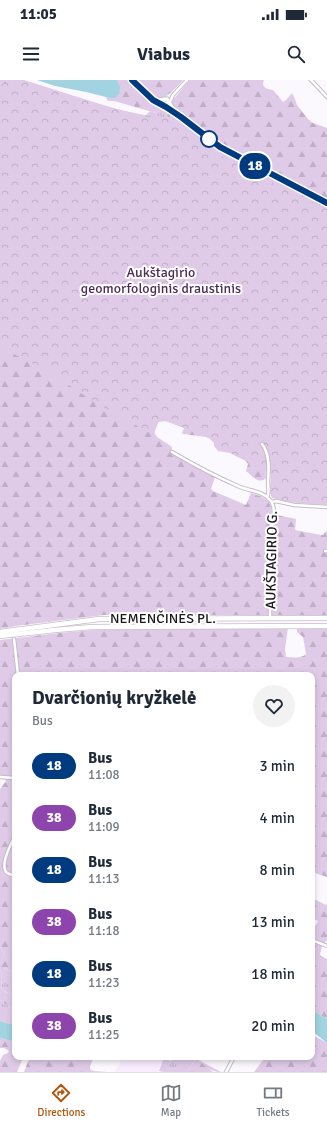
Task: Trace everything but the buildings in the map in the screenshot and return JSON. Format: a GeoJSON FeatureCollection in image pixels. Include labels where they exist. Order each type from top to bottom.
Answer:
{"type":"FeatureCollection","features":[{"type":"Feature","properties":{"kind":"main road"},"geometry":{"type":"LineString","coordinates":[[132,80],[156,102],[181,117],[223,149],[327,203]]}},
{"type":"Feature","properties":{"kind":"main road"},"geometry":{"type":"LineString","coordinates":[[150,97],[159,100],[168,100],[172,108],[181,117]]}},
{"type":"Feature","properties":{"kind":"main road"},"geometry":{"type":"LineString","coordinates":[[164,99],[162,102],[164,106]]}},
{"type":"Feature","properties":{"kind":"main road"},"geometry":{"type":"LineString","coordinates":[[164,106],[168,106],[170,103]]}},
{"type":"Feature","properties":{"kind":"main road"},"geometry":{"type":"LineString","coordinates":[[194,618],[194,626]]}},
{"type":"Feature","properties":{"kind":"main road","name":"NEMENČINĖS PL."},"geometry":{"type":"LineString","coordinates":[[0,636],[99,619],[327,618]]}},
{"type":"Feature","properties":{"kind":"main road","name":"NEMENČINĖS PL."},"geometry":{"type":"LineString","coordinates":[[0,632],[97,627],[327,626]]}},
{"type":"Feature","properties":{"kind":"main road"},"geometry":{"type":"LineString","coordinates":[[8,635],[14,639],[18,634]]}},
{"type":"Feature","properties":{"kind":"street"},"geometry":{"type":"LineString","coordinates":[[170,103],[173,95],[187,80]]}},
{"type":"Feature","properties":{"kind":"street"},"geometry":{"type":"LineString","coordinates":[[311,80],[327,97]]}},
{"type":"Feature","properties":{"kind":"street"},"geometry":{"type":"LineString","coordinates":[[164,99],[173,95]]}},
{"type":"Feature","properties":{"kind":"street","name":"AUKŠTAGIRIO G."},"geometry":{"type":"LineString","coordinates":[[262,444],[267,452],[269,472],[269,494],[267,497]]}},
{"type":"Feature","properties":{"kind":"street","name":"AUKŠTAGIRIO G."},"geometry":{"type":"LineString","coordinates":[[172,452],[193,465],[240,487],[258,492],[272,502],[274,515],[269,536],[271,561],[270,618]]}},
{"type":"Feature","properties":{"kind":"street","name":"AUKŠTAGIRIO G."},"geometry":{"type":"LineString","coordinates":[[272,502],[276,501],[294,505],[327,507]]}},
{"type":"Feature","properties":{"kind":"street"},"geometry":{"type":"LineString","coordinates":[[14,639],[18,672]]}},
{"type":"Feature","properties":{"kind":"street"},"geometry":{"type":"LineString","coordinates":[[0,777],[12,778]]}},
{"type":"Feature","properties":{"kind":"street"},"geometry":{"type":"LineString","coordinates":[[12,842],[6,856],[4,866],[7,873],[12,875]]}},
{"type":"Feature","properties":{"kind":"street"},"geometry":{"type":"LineString","coordinates":[[315,941],[327,946]]}},
{"type":"Feature","properties":{"kind":"street"},"geometry":{"type":"LineString","coordinates":[[226,1072],[232,1060]]}},
{"type":"Feature","properties":{"kind":"shaded area"},"geometry":{"type":"Polygon","coordinates":[[[121,1060],[163,1060],[158,1072],[115,1072],[121,1060]]]}},
{"type":"Feature","properties":{"kind":"green space"},"geometry":{"type":"Polygon","coordinates":[[[0,80],[20,80],[115,109],[168,120],[315,504],[290,502],[276,497],[275,475],[230,453],[218,451],[214,446],[214,443],[206,437],[183,434],[184,428],[167,421],[158,422],[155,427],[155,435],[172,447],[172,453],[189,464],[215,477],[211,489],[213,491],[246,505],[251,493],[256,494],[266,499],[270,505],[272,514],[296,519],[295,530],[323,535],[327,530],[327,615],[104,615],[0,629],[0,80]]]}},
{"type":"Feature","properties":{"kind":"green space","name":"Aukštagirio geomorfologinis draustinis"},"geometry":{"type":"Polygon","coordinates":[[[21,80],[143,116],[152,117],[155,115],[172,120],[190,132],[202,146],[327,209],[327,505],[290,502],[272,498],[270,493],[271,474],[223,449],[211,438],[160,419],[153,435],[91,400],[53,374],[0,347],[0,84],[21,80]]]}},
{"type":"Feature","properties":{"kind":"green space"},"geometry":{"type":"Polygon","coordinates":[[[117,80],[130,80],[153,102],[170,114],[170,117],[158,111],[156,113],[107,100],[106,97],[110,98],[117,80]]]}},
{"type":"Feature","properties":{"kind":"green space"},"geometry":{"type":"Polygon","coordinates":[[[136,80],[183,80],[167,96],[159,98],[150,94],[136,80]]]}},
{"type":"Feature","properties":{"kind":"green space"},"geometry":{"type":"Polygon","coordinates":[[[190,80],[264,80],[264,86],[273,90],[283,102],[292,93],[297,105],[308,119],[313,123],[327,128],[327,200],[233,151],[177,111],[172,101],[190,80]]]}},
{"type":"Feature","properties":{"kind":"green space"},"geometry":{"type":"Polygon","coordinates":[[[153,102],[173,113],[210,143],[220,149],[327,205],[327,212],[197,145],[145,116],[150,111],[170,114],[153,102]]]}},
{"type":"Feature","properties":{"kind":"green space"},"geometry":{"type":"Polygon","coordinates":[[[265,457],[266,478],[261,481],[246,471],[248,464],[244,459],[265,457]]]}},
{"type":"Feature","properties":{"kind":"green space"},"geometry":{"type":"Polygon","coordinates":[[[288,628],[285,649],[286,657],[302,657],[306,654],[303,637],[297,632],[297,628],[327,628],[327,877],[315,873],[315,672],[12,672],[12,972],[4,968],[3,969],[0,965],[4,954],[0,947],[0,789],[6,781],[0,775],[0,640],[94,630],[288,628]]]}},
{"type":"Feature","properties":{"kind":"green space"},"geometry":{"type":"Polygon","coordinates":[[[315,900],[326,905],[327,903],[327,940],[322,947],[320,954],[327,959],[327,1019],[315,1012],[315,927],[318,921],[315,920],[315,900]]]}},
{"type":"Feature","properties":{"kind":"green space"},"geometry":{"type":"Polygon","coordinates":[[[0,947],[4,954],[1,963],[4,968],[12,972],[12,994],[2,990],[2,975],[0,969],[0,947]]]}},
{"type":"Feature","properties":{"kind":"green space"},"geometry":{"type":"Polygon","coordinates":[[[0,969],[2,975],[2,990],[12,994],[12,1009],[0,1000],[0,969]]]}},
{"type":"Feature","properties":{"kind":"green space"},"geometry":{"type":"Polygon","coordinates":[[[0,1000],[12,1009],[12,1024],[0,1021],[0,1000]]]}},
{"type":"Feature","properties":{"kind":"green space"},"geometry":{"type":"Polygon","coordinates":[[[315,1036],[327,1043],[327,1072],[254,1072],[263,1060],[315,1060],[315,1036]]]}},
{"type":"Feature","properties":{"kind":"green space"},"geometry":{"type":"Polygon","coordinates":[[[0,1038],[12,1041],[12,1060],[22,1060],[17,1072],[0,1072],[0,1061],[3,1055],[9,1051],[4,1048],[0,1048],[0,1038]]]}},
{"type":"Feature","properties":{"kind":"green space"},"geometry":{"type":"Polygon","coordinates":[[[29,1060],[93,1060],[90,1069],[93,1071],[107,1072],[24,1072],[29,1060]]]}},
{"type":"Feature","properties":{"kind":"green space"},"geometry":{"type":"Polygon","coordinates":[[[163,1060],[195,1060],[187,1072],[159,1071],[163,1060]]]}},
{"type":"Feature","properties":{"kind":"green space"},"geometry":{"type":"Polygon","coordinates":[[[195,1060],[199,1060],[221,1072],[210,1070],[195,1060]]]}},
{"type":"Feature","properties":{"kind":"green space"},"geometry":{"type":"Polygon","coordinates":[[[195,1060],[200,1062],[213,1072],[187,1072],[195,1060]]]}},
{"type":"Feature","properties":{"kind":"water"},"geometry":{"type":"Polygon","coordinates":[[[37,80],[117,80],[120,87],[119,94],[115,98],[110,98],[55,86],[37,80]]]}},
{"type":"Feature","properties":{"kind":"water"},"geometry":{"type":"Polygon","coordinates":[[[315,1012],[327,1019],[327,1043],[315,1033],[315,1012]]]}},
{"type":"Feature","properties":{"kind":"water"},"geometry":{"type":"Polygon","coordinates":[[[0,1021],[12,1024],[12,1041],[0,1038],[0,1021]]]}},
{"type":"Feature","properties":{"kind":"bus line","name":"18"},"geometry":{"type":"LineString","coordinates":[[132,80],[153,100],[181,117],[220,147],[327,203]]}}]}
